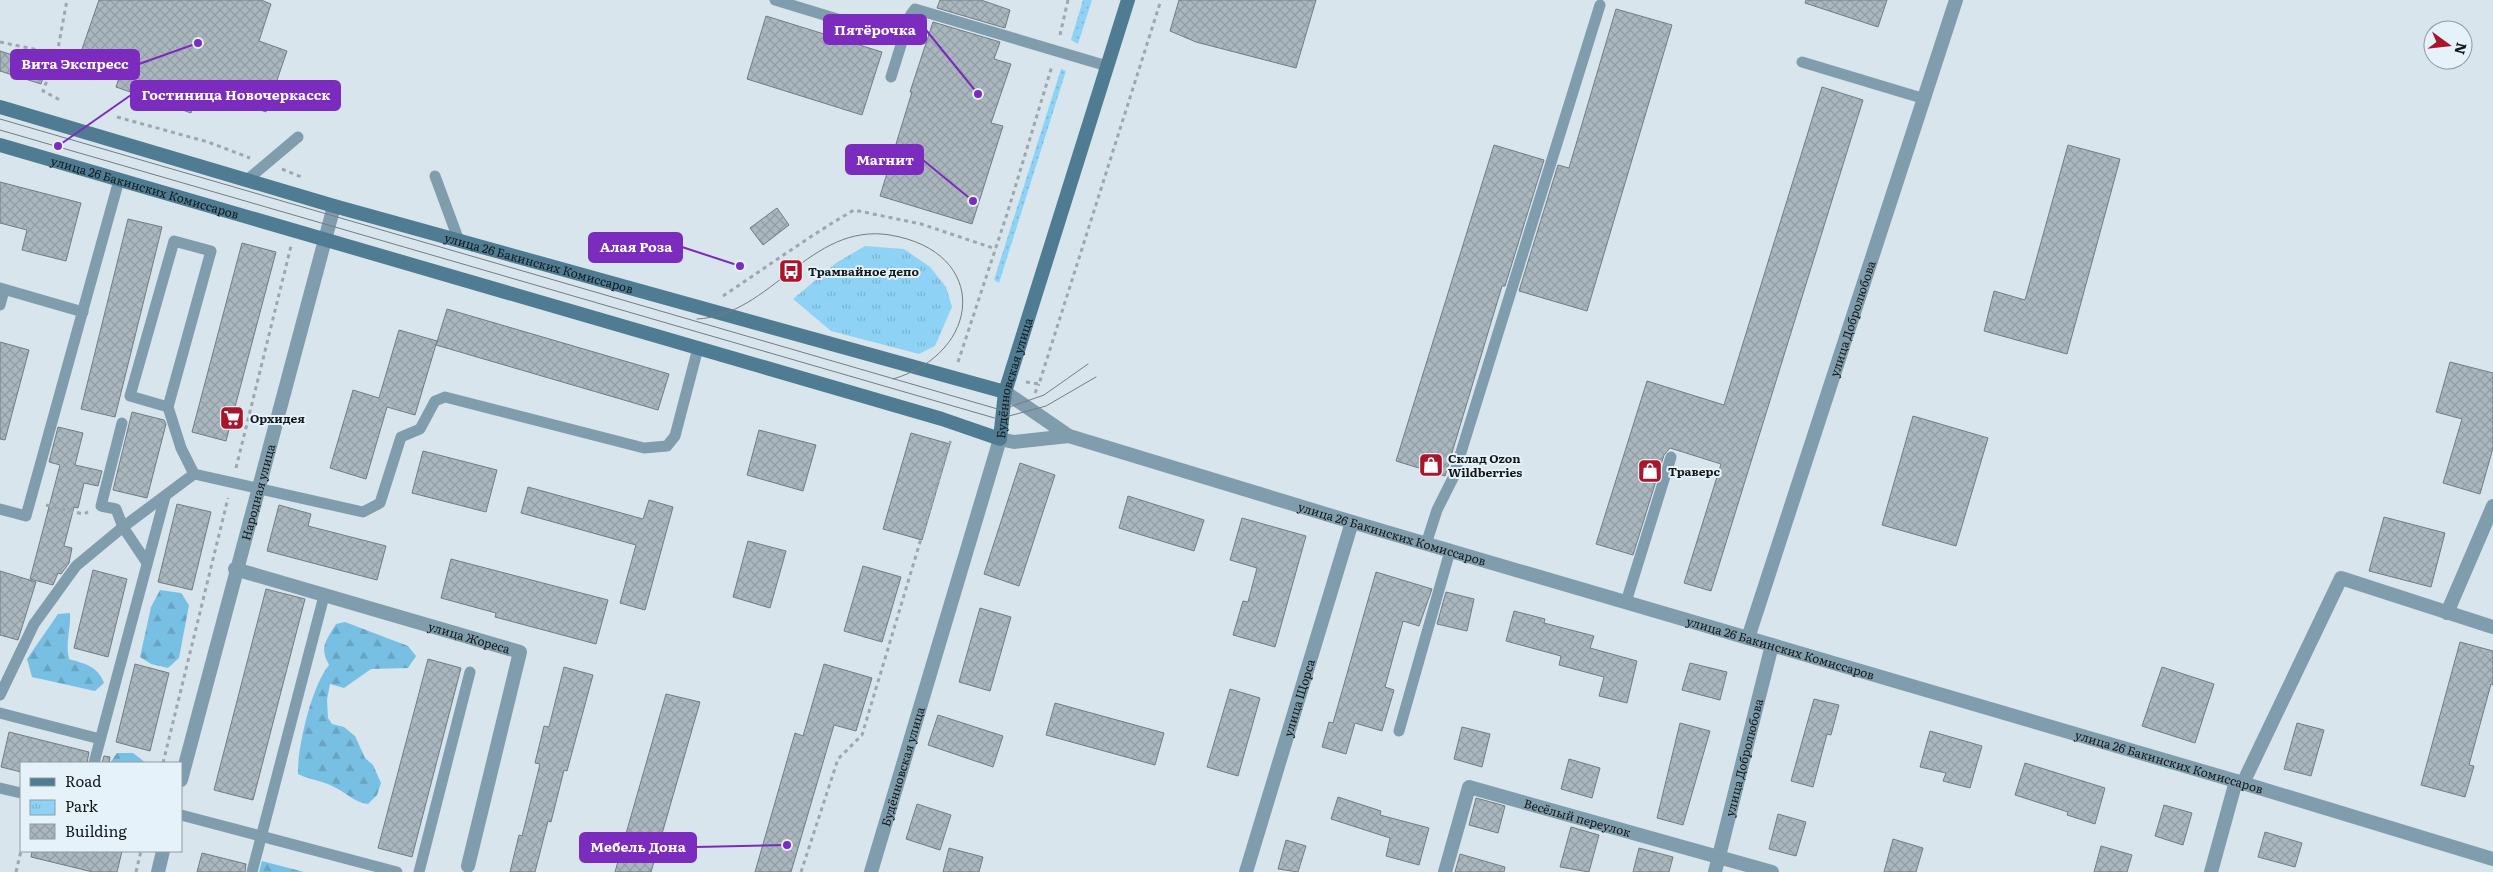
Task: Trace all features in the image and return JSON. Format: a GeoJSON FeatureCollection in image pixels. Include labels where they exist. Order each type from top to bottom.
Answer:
{"type":"FeatureCollection","features":[{"type":"Feature","properties":{"kind":"main road","name":"Будённовская улица"},"geometry":{"type":"LineString","coordinates":[[1000,439],[1007,385],[1128,0]]}},
{"type":"Feature","properties":{"kind":"main road","name":"улица 26 Бакинских Комиссаров"},"geometry":{"type":"LineString","coordinates":[[0,107],[458,241],[1007,385]]}},
{"type":"Feature","properties":{"kind":"main road","name":"улица 26 Бакинских Комиссаров"},"geometry":{"type":"LineString","coordinates":[[0,145],[942,419],[1000,439]]}},
{"type":"Feature","properties":{"kind":"street","name":"улица Добролюбова"},"geometry":{"type":"LineString","coordinates":[[1748,638],[1956,0]]}},
{"type":"Feature","properties":{"kind":"street","name":"Народная улица"},"geometry":{"type":"LineString","coordinates":[[182,776],[334,206]]}},
{"type":"Feature","properties":{"kind":"street","name":"улица 26 Бакинских Комиссаров"},"geometry":{"type":"LineString","coordinates":[[1007,385],[1069,436],[1426,544],[2239,782],[2493,859]]}},
{"type":"Feature","properties":{"kind":"street","name":"улица 26 Бакинских Комиссаров"},"geometry":{"type":"LineString","coordinates":[[1000,439],[1014,442],[1069,436]]}},
{"type":"Feature","properties":{"kind":"street","name":"Будённовская улица"},"geometry":{"type":"LineString","coordinates":[[871,872],[1000,439]]}},
{"type":"Feature","properties":{"kind":"street"},"geometry":{"type":"LineString","coordinates":[[2447,613],[2493,506]]}},
{"type":"Feature","properties":{"kind":"street","name":"улица Щорса"},"geometry":{"type":"LineString","coordinates":[[1246,872],[1352,522]]}},
{"type":"Feature","properties":{"kind":"street","name":"улица Жореса"},"geometry":{"type":"LineString","coordinates":[[236,569],[520,652],[468,866]]}},
{"type":"Feature","properties":{"kind":"street"},"geometry":{"type":"LineString","coordinates":[[2211,872],[2239,782],[2341,578],[2493,627]]}},
{"type":"Feature","properties":{"kind":"street","name":"улица Добролюбова"},"geometry":{"type":"LineString","coordinates":[[1715,872],[1772,645]]}},
{"type":"Feature","properties":{"kind":"street","name":"Весёлый переулок"},"geometry":{"type":"LineString","coordinates":[[1445,872],[1469,786],[1772,872]]}},
{"type":"Feature","properties":{"kind":"street"},"geometry":{"type":"LineString","coordinates":[[158,872],[163,852]]}},
{"type":"Feature","properties":{"kind":"lane"},"geometry":{"type":"LineString","coordinates":[[776,0],[903,39]]}},
{"type":"Feature","properties":{"kind":"lane"},"geometry":{"type":"LineString","coordinates":[[1426,544],[1437,510],[1453,478],[1600,5]]}},
{"type":"Feature","properties":{"kind":"lane"},"geometry":{"type":"LineString","coordinates":[[891,77],[910,16],[915,9],[922,9],[1107,66]]}},
{"type":"Feature","properties":{"kind":"lane"},"geometry":{"type":"LineString","coordinates":[[1802,62],[1925,99]]}},
{"type":"Feature","properties":{"kind":"lane"},"geometry":{"type":"LineString","coordinates":[[247,180],[298,137]]}},
{"type":"Feature","properties":{"kind":"lane"},"geometry":{"type":"LineString","coordinates":[[435,176],[458,241]]}},
{"type":"Feature","properties":{"kind":"lane"},"geometry":{"type":"LineString","coordinates":[[0,509],[26,516],[119,180]]}},
{"type":"Feature","properties":{"kind":"lane"},"geometry":{"type":"LineString","coordinates":[[168,407],[130,396],[174,241],[211,251],[168,407],[181,448],[194,474]]}},
{"type":"Feature","properties":{"kind":"lane"},"geometry":{"type":"LineString","coordinates":[[0,305],[2,289],[82,312]]}},
{"type":"Feature","properties":{"kind":"lane"},"geometry":{"type":"LineString","coordinates":[[194,474],[363,512],[380,503],[401,438],[420,429],[435,401],[445,397],[644,448],[667,446],[676,436],[698,348]]}},
{"type":"Feature","properties":{"kind":"lane"},"geometry":{"type":"LineString","coordinates":[[122,423],[101,506],[116,509],[123,527],[147,563]]}},
{"type":"Feature","properties":{"kind":"lane"},"geometry":{"type":"LineString","coordinates":[[1626,602],[1671,458]]}},
{"type":"Feature","properties":{"kind":"lane"},"geometry":{"type":"LineString","coordinates":[[0,695],[34,624],[76,566],[123,527],[194,474]]}},
{"type":"Feature","properties":{"kind":"lane"},"geometry":{"type":"LineString","coordinates":[[94,762],[165,497]]}},
{"type":"Feature","properties":{"kind":"lane"},"geometry":{"type":"LineString","coordinates":[[1399,731],[1450,551]]}},
{"type":"Feature","properties":{"kind":"lane"},"geometry":{"type":"LineString","coordinates":[[252,872],[324,596]]}},
{"type":"Feature","properties":{"kind":"lane"},"geometry":{"type":"LineString","coordinates":[[419,872],[470,672]]}},
{"type":"Feature","properties":{"kind":"lane"},"geometry":{"type":"LineString","coordinates":[[0,713],[100,739]]}},
{"type":"Feature","properties":{"kind":"lane"},"geometry":{"type":"LineString","coordinates":[[0,788],[20,793]]}},
{"type":"Feature","properties":{"kind":"lane"},"geometry":{"type":"LineString","coordinates":[[182,815],[397,872]]}},
{"type":"Feature","properties":{"kind":"path"},"geometry":{"type":"LineString","coordinates":[[60,100],[43,91],[57,54],[67,0]]}},
{"type":"Feature","properties":{"kind":"path"},"geometry":{"type":"LineString","coordinates":[[966,366],[957,364],[996,249],[1056,50],[1068,0]]}},
{"type":"Feature","properties":{"kind":"path"},"geometry":{"type":"LineString","coordinates":[[1007,385],[1039,384],[1161,0]]}},
{"type":"Feature","properties":{"kind":"path"},"geometry":{"type":"LineString","coordinates":[[0,42],[57,54]]}},
{"type":"Feature","properties":{"kind":"path"},"geometry":{"type":"LineString","coordinates":[[117,117],[208,142],[310,179]]}},
{"type":"Feature","properties":{"kind":"path"},"geometry":{"type":"LineString","coordinates":[[713,295],[722,297],[780,259],[810,235],[854,210],[921,224],[996,249]]}},
{"type":"Feature","properties":{"kind":"path"},"geometry":{"type":"LineString","coordinates":[[163,762],[291,245]]}},
{"type":"Feature","properties":{"kind":"path"},"geometry":{"type":"LineString","coordinates":[[801,872],[838,759],[862,735],[951,439]]}},
{"type":"Feature","properties":{"kind":"path"},"geometry":{"type":"LineString","coordinates":[[30,501],[83,514],[101,506]]}},
{"type":"Feature","properties":{"kind":"path"},"geometry":{"type":"LineString","coordinates":[[16,872],[22,852]]}},
{"type":"Feature","properties":{"kind":"path"},"geometry":{"type":"LineString","coordinates":[[136,872],[141,852]]}},
{"type":"Feature","properties":{"kind":"green space"},"geometry":{"type":"Polygon","coordinates":[[[1083,0],[1092,0],[1078,44],[1071,40],[1083,0]]]}},
{"type":"Feature","properties":{"kind":"green space"},"geometry":{"type":"Polygon","coordinates":[[[1061,69],[1066,71],[999,283],[994,280],[1061,69]]]}},
{"type":"Feature","properties":{"kind":"green space"},"geometry":{"type":"Polygon","coordinates":[[[865,246],[904,249],[930,267],[946,287],[952,307],[935,346],[919,354],[831,331],[793,299],[836,263],[865,246]]]}},
{"type":"Feature","properties":{"kind":"green space"},"geometry":{"type":"Polygon","coordinates":[[[160,590],[181,593],[189,605],[179,658],[168,668],[151,664],[140,657],[151,607],[160,590]]]}},
{"type":"Feature","properties":{"kind":"green space"},"geometry":{"type":"Polygon","coordinates":[[[70,613],[69,659],[95,669],[104,683],[95,691],[32,677],[27,659],[58,614],[70,613]]]}},
{"type":"Feature","properties":{"kind":"green space"},"geometry":{"type":"Polygon","coordinates":[[[345,622],[408,646],[416,656],[408,668],[371,669],[344,688],[330,684],[327,700],[328,718],[332,724],[344,727],[355,736],[365,758],[373,765],[381,783],[377,795],[368,804],[358,801],[328,784],[298,774],[300,749],[311,701],[329,665],[324,653],[325,644],[336,624],[345,622]]]}},
{"type":"Feature","properties":{"kind":"green space"},"geometry":{"type":"Polygon","coordinates":[[[117,753],[133,753],[145,762],[111,762],[117,753]]]}},
{"type":"Feature","properties":{"kind":"green space"},"geometry":{"type":"Polygon","coordinates":[[[262,861],[304,872],[259,872],[262,861]]]}},
{"type":"Feature","properties":{"kind":"building"},"geometry":{"type":"Polygon","coordinates":[[[99,0],[261,0],[271,4],[259,41],[287,51],[266,112],[199,89],[191,113],[116,87],[123,66],[81,52],[99,0]]]}},
{"type":"Feature","properties":{"kind":"building"},"geometry":{"type":"Polygon","coordinates":[[[940,0],[981,0],[1010,10],[1005,28],[937,8],[940,0]]]}},
{"type":"Feature","properties":{"kind":"building"},"geometry":{"type":"Polygon","coordinates":[[[1179,0],[1316,0],[1296,68],[1196,42],[1170,31],[1179,0]]]}},
{"type":"Feature","properties":{"kind":"building"},"geometry":{"type":"Polygon","coordinates":[[[1806,0],[1887,0],[1878,27],[1805,3],[1806,0]]]}},
{"type":"Feature","properties":{"kind":"building"},"geometry":{"type":"Polygon","coordinates":[[[1616,9],[1672,25],[1587,311],[1519,291],[1558,165],[1569,168],[1616,9]]]}},
{"type":"Feature","properties":{"kind":"building"},"geometry":{"type":"Polygon","coordinates":[[[766,16],[882,52],[862,115],[747,79],[766,16]]]}},
{"type":"Feature","properties":{"kind":"building"},"geometry":{"type":"Polygon","coordinates":[[[933,22],[1000,42],[994,59],[1011,64],[991,123],[1003,126],[972,224],[880,196],[912,92],[910,92],[933,22]]]}},
{"type":"Feature","properties":{"kind":"building"},"geometry":{"type":"Polygon","coordinates":[[[0,51],[47,66],[41,84],[0,71],[0,51]]]}},
{"type":"Feature","properties":{"kind":"building"},"geometry":{"type":"Polygon","coordinates":[[[1822,87],[1863,100],[1711,591],[1684,583],[1721,464],[1670,448],[1664,455],[1633,555],[1596,544],[1647,381],[1724,405],[1822,87]]]}},
{"type":"Feature","properties":{"kind":"building"},"geometry":{"type":"Polygon","coordinates":[[[1494,145],[1544,160],[1505,286],[1502,286],[1445,476],[1396,461],[1494,145]]]}},
{"type":"Feature","properties":{"kind":"building"},"geometry":{"type":"Polygon","coordinates":[[[2068,145],[2120,159],[2067,354],[1984,331],[1994,291],[2025,300],[2068,145]]]}},
{"type":"Feature","properties":{"kind":"building"},"geometry":{"type":"Polygon","coordinates":[[[0,182],[81,203],[66,261],[22,250],[27,230],[0,223],[0,182]]]}},
{"type":"Feature","properties":{"kind":"building"},"geometry":{"type":"Polygon","coordinates":[[[777,208],[789,225],[763,245],[750,228],[777,208]]]}},
{"type":"Feature","properties":{"kind":"building"},"geometry":{"type":"Polygon","coordinates":[[[128,219],[162,227],[115,417],[81,409],[128,219]]]}},
{"type":"Feature","properties":{"kind":"building"},"geometry":{"type":"Polygon","coordinates":[[[242,243],[276,252],[226,441],[192,432],[242,243]]]}},
{"type":"Feature","properties":{"kind":"building"},"geometry":{"type":"Polygon","coordinates":[[[447,309],[669,374],[658,410],[436,345],[447,309]]]}},
{"type":"Feature","properties":{"kind":"building"},"geometry":{"type":"Polygon","coordinates":[[[399,330],[437,341],[415,415],[387,407],[366,479],[330,468],[353,390],[379,398],[399,330]]]}},
{"type":"Feature","properties":{"kind":"building"},"geometry":{"type":"Polygon","coordinates":[[[0,342],[29,350],[5,440],[0,439],[0,342]]]}},
{"type":"Feature","properties":{"kind":"building"},"geometry":{"type":"Polygon","coordinates":[[[2450,362],[2493,373],[2493,448],[2480,494],[2443,483],[2462,419],[2436,412],[2450,362]]]}},
{"type":"Feature","properties":{"kind":"building"},"geometry":{"type":"Polygon","coordinates":[[[132,412],[164,420],[166,424],[147,498],[113,490],[132,412]]]}},
{"type":"Feature","properties":{"kind":"building"},"geometry":{"type":"Polygon","coordinates":[[[1913,416],[1988,438],[1956,546],[1882,525],[1913,416]]]}},
{"type":"Feature","properties":{"kind":"building"},"geometry":{"type":"Polygon","coordinates":[[[58,427],[83,433],[75,465],[102,471],[98,486],[84,483],[78,508],[74,507],[64,546],[72,548],[69,563],[61,574],[58,573],[53,585],[30,579],[60,465],[49,462],[58,427]]]}},
{"type":"Feature","properties":{"kind":"building"},"geometry":{"type":"Polygon","coordinates":[[[759,430],[816,445],[803,491],[747,475],[759,430]]]}},
{"type":"Feature","properties":{"kind":"building"},"geometry":{"type":"Polygon","coordinates":[[[911,433],[950,444],[922,540],[883,529],[911,433]]]}},
{"type":"Feature","properties":{"kind":"building"},"geometry":{"type":"Polygon","coordinates":[[[423,451],[497,470],[486,512],[412,493],[423,451]]]}},
{"type":"Feature","properties":{"kind":"building"},"geometry":{"type":"Polygon","coordinates":[[[1020,463],[1055,475],[1019,586],[984,574],[1020,463]]]}},
{"type":"Feature","properties":{"kind":"building"},"geometry":{"type":"Polygon","coordinates":[[[528,487],[643,519],[649,500],[673,507],[645,610],[620,603],[636,545],[521,513],[528,487]]]}},
{"type":"Feature","properties":{"kind":"building"},"geometry":{"type":"Polygon","coordinates":[[[1128,496],[1204,520],[1194,551],[1119,528],[1128,496]]]}},
{"type":"Feature","properties":{"kind":"building"},"geometry":{"type":"Polygon","coordinates":[[[177,504],[211,512],[192,590],[158,582],[177,504]]]}},
{"type":"Feature","properties":{"kind":"building"},"geometry":{"type":"Polygon","coordinates":[[[279,505],[311,514],[308,526],[386,546],[377,580],[267,551],[279,505]]]}},
{"type":"Feature","properties":{"kind":"building"},"geometry":{"type":"Polygon","coordinates":[[[2384,517],[2445,533],[2431,587],[2369,571],[2384,517]]]}},
{"type":"Feature","properties":{"kind":"building"},"geometry":{"type":"Polygon","coordinates":[[[1242,518],[1306,536],[1275,647],[1233,635],[1243,601],[1248,602],[1257,568],[1230,560],[1242,518]]]}},
{"type":"Feature","properties":{"kind":"building"},"geometry":{"type":"Polygon","coordinates":[[[748,541],[786,551],[770,608],[733,597],[748,541]]]}},
{"type":"Feature","properties":{"kind":"building"},"geometry":{"type":"Polygon","coordinates":[[[451,559],[608,600],[596,644],[495,617],[496,613],[441,598],[451,559]]]}},
{"type":"Feature","properties":{"kind":"building"},"geometry":{"type":"Polygon","coordinates":[[[863,566],[901,577],[882,642],[844,631],[863,566]]]}},
{"type":"Feature","properties":{"kind":"building"},"geometry":{"type":"Polygon","coordinates":[[[93,570],[127,579],[108,657],[74,648],[93,570]]]}},
{"type":"Feature","properties":{"kind":"building"},"geometry":{"type":"Polygon","coordinates":[[[0,571],[36,582],[18,640],[0,635],[0,571]]]}},
{"type":"Feature","properties":{"kind":"building"},"geometry":{"type":"Polygon","coordinates":[[[1376,572],[1432,589],[1419,626],[1403,621],[1385,687],[1394,690],[1382,731],[1355,723],[1346,754],[1322,747],[1329,722],[1333,723],[1376,572]]]}},
{"type":"Feature","properties":{"kind":"building"},"geometry":{"type":"Polygon","coordinates":[[[266,589],[305,599],[253,800],[214,790],[266,589]]]}},
{"type":"Feature","properties":{"kind":"building"},"geometry":{"type":"Polygon","coordinates":[[[1446,592],[1474,599],[1467,631],[1437,624],[1446,592]]]}},
{"type":"Feature","properties":{"kind":"building"},"geometry":{"type":"Polygon","coordinates":[[[980,608],[1011,617],[990,691],[959,682],[980,608]]]}},
{"type":"Feature","properties":{"kind":"building"},"geometry":{"type":"Polygon","coordinates":[[[1514,611],[1545,619],[1544,623],[1594,636],[1590,648],[1637,661],[1627,703],[1599,696],[1604,677],[1559,665],[1561,656],[1506,641],[1514,611]]]}},
{"type":"Feature","properties":{"kind":"building"},"geometry":{"type":"Polygon","coordinates":[[[2460,642],[2493,651],[2493,685],[2491,684],[2469,765],[2474,766],[2465,797],[2421,785],[2460,642]]]}},
{"type":"Feature","properties":{"kind":"building"},"geometry":{"type":"Polygon","coordinates":[[[428,659],[461,668],[412,857],[378,848],[428,659]]]}},
{"type":"Feature","properties":{"kind":"building"},"geometry":{"type":"Polygon","coordinates":[[[1690,663],[1727,672],[1720,700],[1682,690],[1690,663]]]}},
{"type":"Feature","properties":{"kind":"building"},"geometry":{"type":"Polygon","coordinates":[[[135,664],[169,673],[150,751],[116,742],[135,664]]]}},
{"type":"Feature","properties":{"kind":"building"},"geometry":{"type":"Polygon","coordinates":[[[824,664],[872,678],[856,731],[834,725],[791,872],[755,872],[795,733],[803,736],[824,664]]]}},
{"type":"Feature","properties":{"kind":"building"},"geometry":{"type":"Polygon","coordinates":[[[564,667],[593,675],[567,771],[564,770],[551,822],[548,821],[535,872],[510,872],[519,835],[522,836],[540,764],[535,763],[544,726],[549,727],[564,667]]]}},
{"type":"Feature","properties":{"kind":"building"},"geometry":{"type":"Polygon","coordinates":[[[2162,667],[2214,684],[2195,743],[2142,726],[2162,667]]]}},
{"type":"Feature","properties":{"kind":"building"},"geometry":{"type":"Polygon","coordinates":[[[1230,689],[1260,698],[1238,776],[1207,767],[1230,689]]]}},
{"type":"Feature","properties":{"kind":"building"},"geometry":{"type":"Polygon","coordinates":[[[666,694],[700,702],[651,872],[615,872],[666,694]]]}},
{"type":"Feature","properties":{"kind":"building"},"geometry":{"type":"Polygon","coordinates":[[[1814,699],[1839,705],[1831,735],[1827,734],[1813,787],[1791,781],[1814,699]]]}},
{"type":"Feature","properties":{"kind":"building"},"geometry":{"type":"Polygon","coordinates":[[[1055,703],[1164,733],[1155,765],[1046,735],[1055,703]]]}},
{"type":"Feature","properties":{"kind":"building"},"geometry":{"type":"Polygon","coordinates":[[[938,715],[1003,736],[993,767],[928,745],[938,715]]]}},
{"type":"Feature","properties":{"kind":"building"},"geometry":{"type":"Polygon","coordinates":[[[1680,723],[1710,731],[1683,825],[1657,818],[1680,723]]]}},
{"type":"Feature","properties":{"kind":"building"},"geometry":{"type":"Polygon","coordinates":[[[2297,723],[2324,730],[2311,776],[2284,769],[2297,723]]]}},
{"type":"Feature","properties":{"kind":"building"},"geometry":{"type":"Polygon","coordinates":[[[1462,727],[1490,734],[1482,767],[1454,759],[1462,727]]]}},
{"type":"Feature","properties":{"kind":"building"},"geometry":{"type":"Polygon","coordinates":[[[1930,731],[1982,746],[1970,788],[1943,781],[1946,773],[1920,767],[1930,731]]]}},
{"type":"Feature","properties":{"kind":"building"},"geometry":{"type":"Polygon","coordinates":[[[9,732],[89,752],[87,762],[20,762],[20,772],[1,767],[9,732]]]}},
{"type":"Feature","properties":{"kind":"building"},"geometry":{"type":"Polygon","coordinates":[[[104,756],[110,757],[109,762],[102,762],[104,756]]]}},
{"type":"Feature","properties":{"kind":"building"},"geometry":{"type":"Polygon","coordinates":[[[1569,759],[1600,768],[1592,798],[1561,789],[1569,759]]]}},
{"type":"Feature","properties":{"kind":"building"},"geometry":{"type":"Polygon","coordinates":[[[2025,763],[2105,788],[2095,824],[2067,815],[2068,812],[2015,795],[2025,763]]]}},
{"type":"Feature","properties":{"kind":"building"},"geometry":{"type":"Polygon","coordinates":[[[1338,797],[1381,811],[1380,815],[1429,828],[1419,865],[1386,856],[1390,838],[1331,819],[1338,797]]]}},
{"type":"Feature","properties":{"kind":"building"},"geometry":{"type":"Polygon","coordinates":[[[1476,798],[1505,806],[1498,833],[1469,825],[1476,798]]]}},
{"type":"Feature","properties":{"kind":"building"},"geometry":{"type":"Polygon","coordinates":[[[917,804],[951,815],[940,850],[906,839],[917,804]]]}},
{"type":"Feature","properties":{"kind":"building"},"geometry":{"type":"Polygon","coordinates":[[[2164,805],[2192,813],[2183,845],[2155,836],[2164,805]]]}},
{"type":"Feature","properties":{"kind":"building"},"geometry":{"type":"Polygon","coordinates":[[[1778,814],[1806,822],[1796,856],[1769,849],[1778,814]]]}},
{"type":"Feature","properties":{"kind":"building"},"geometry":{"type":"Polygon","coordinates":[[[1571,827],[1599,835],[1589,872],[1560,867],[1571,827]]]}},
{"type":"Feature","properties":{"kind":"building"},"geometry":{"type":"Polygon","coordinates":[[[2265,832],[2302,843],[2295,867],[2258,857],[2265,832]]]}},
{"type":"Feature","properties":{"kind":"building"},"geometry":{"type":"Polygon","coordinates":[[[1893,839],[1923,848],[1916,872],[1884,872],[1893,839]]]}},
{"type":"Feature","properties":{"kind":"building"},"geometry":{"type":"Polygon","coordinates":[[[1286,840],[1306,846],[1298,872],[1278,869],[1286,840]]]}},
{"type":"Feature","properties":{"kind":"building"},"geometry":{"type":"Polygon","coordinates":[[[2101,846],[2132,855],[2127,872],[2094,872],[2101,846]]]}},
{"type":"Feature","properties":{"kind":"building"},"geometry":{"type":"Polygon","coordinates":[[[949,848],[983,857],[979,872],[943,872],[949,848]]]}},
{"type":"Feature","properties":{"kind":"building"},"geometry":{"type":"Polygon","coordinates":[[[1639,848],[1673,857],[1669,872],[1633,872],[1639,848]]]}},
{"type":"Feature","properties":{"kind":"building"},"geometry":{"type":"Polygon","coordinates":[[[32,852],[122,852],[117,872],[93,872],[31,857],[32,852]]]}},
{"type":"Feature","properties":{"kind":"building"},"geometry":{"type":"Polygon","coordinates":[[[202,853],[246,864],[245,872],[197,872],[202,853]]]}},
{"type":"Feature","properties":{"kind":"building"},"geometry":{"type":"Polygon","coordinates":[[[1460,854],[1505,867],[1504,872],[1455,872],[1460,854]]]}},
{"type":"Feature","properties":{"kind":"tram line"},"geometry":{"type":"LineString","coordinates":[[0,119],[1001,410],[1044,395],[1088,364]]}},
{"type":"Feature","properties":{"kind":"tram line"},"geometry":{"type":"LineString","coordinates":[[0,130],[998,419],[1046,406],[1096,377]]}},
{"type":"Feature","properties":{"kind":"tram line"},"geometry":{"type":"LineString","coordinates":[[697,319],[723,314],[747,303],[813,255],[836,242],[862,235],[890,235],[923,245],[946,261],[959,281],[963,304],[958,326],[944,348],[923,366],[893,379]]}},
{"type":"Feature","properties":{"kind":"place","name":"Вита Экспресс"},"geometry":{"type":"Point","coordinates":[198,43]}},
{"type":"Feature","properties":{"kind":"place","name":"Пятёрочка"},"geometry":{"type":"Point","coordinates":[978,94]}},
{"type":"Feature","properties":{"kind":"place","name":"Гостиница Новочеркасск"},"geometry":{"type":"Point","coordinates":[58,146]}},
{"type":"Feature","properties":{"kind":"place","name":"Магнит"},"geometry":{"type":"Point","coordinates":[973,201]}},
{"type":"Feature","properties":{"kind":"place","name":"Алая Роза"},"geometry":{"type":"Point","coordinates":[740,266]}},
{"type":"Feature","properties":{"kind":"place","name":"Трамвайное депо"},"geometry":{"type":"Point","coordinates":[791,271]}},
{"type":"Feature","properties":{"kind":"place","name":"Орхидея"},"geometry":{"type":"Point","coordinates":[232,418]}},
{"type":"Feature","properties":{"kind":"place","name":"Склад Ozon Wildberries"},"geometry":{"type":"Point","coordinates":[1431,465]}},
{"type":"Feature","properties":{"kind":"place","name":"Траверс"},"geometry":{"type":"Point","coordinates":[1650,471]}},
{"type":"Feature","properties":{"kind":"place","name":"Мебель Дона"},"geometry":{"type":"Point","coordinates":[787,845]}}]}
